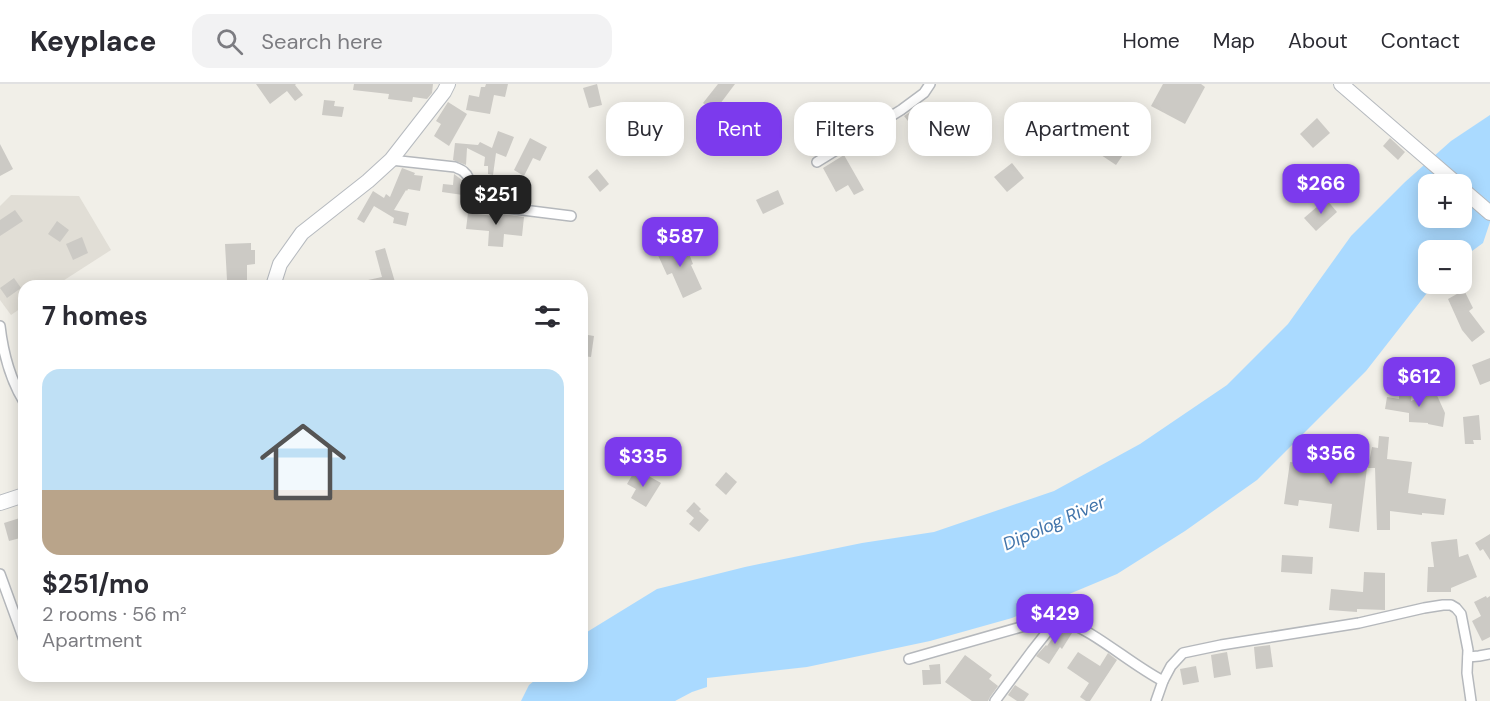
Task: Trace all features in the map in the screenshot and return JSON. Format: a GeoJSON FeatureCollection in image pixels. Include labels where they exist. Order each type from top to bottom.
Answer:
{"type":"FeatureCollection","features":[{"type":"Feature","properties":{"kind":"main road"},"geometry":{"type":"LineString","coordinates":[[275,280],[280,264],[302,233],[391,160],[448,84]]}},
{"type":"Feature","properties":{"kind":"main road"},"geometry":{"type":"LineString","coordinates":[[1341,84],[1445,174]]}},
{"type":"Feature","properties":{"kind":"main road"},"geometry":{"type":"LineString","coordinates":[[1472,197],[1490,213]]}},
{"type":"Feature","properties":{"kind":"main road"},"geometry":{"type":"LineString","coordinates":[[0,502],[18,497]]}},
{"type":"Feature","properties":{"kind":"street"},"geometry":{"type":"LineString","coordinates":[[817,162],[901,110],[924,93],[930,84]]}},
{"type":"Feature","properties":{"kind":"street"},"geometry":{"type":"LineString","coordinates":[[391,160],[464,171],[468,176],[473,197],[480,203],[572,216]]}},
{"type":"Feature","properties":{"kind":"street"},"geometry":{"type":"LineString","coordinates":[[0,326],[6,362],[18,391]]}},
{"type":"Feature","properties":{"kind":"street"},"geometry":{"type":"LineString","coordinates":[[0,574],[18,624]]}},
{"type":"Feature","properties":{"kind":"street"},"geometry":{"type":"LineString","coordinates":[[1156,701],[1171,666],[1183,653],[1359,623],[1443,605],[1451,605],[1461,614],[1472,701]]}},
{"type":"Feature","properties":{"kind":"street"},"geometry":{"type":"LineString","coordinates":[[995,701],[1058,618]]}},
{"type":"Feature","properties":{"kind":"street"},"geometry":{"type":"LineString","coordinates":[[909,659],[1058,618],[1080,627],[1163,681]]}},
{"type":"Feature","properties":{"kind":"street"},"geometry":{"type":"LineString","coordinates":[[1468,657],[1490,654]]}},
{"type":"Feature","properties":{"kind":"shaded area"},"geometry":{"type":"Polygon","coordinates":[[[11,195],[79,196],[111,250],[64,280],[18,280],[18,310],[11,315],[0,300],[0,206],[11,195]]]}},
{"type":"Feature","properties":{"kind":"water","name":"Dipolog River"},"geometry":{"type":"Polygon","coordinates":[[[1490,115],[1490,222],[1483,243],[1472,251],[1472,240],[1418,240],[1418,294],[1426,294],[1366,371],[1257,480],[1185,531],[1117,574],[1012,618],[930,641],[807,667],[707,678],[707,687],[675,701],[521,701],[533,682],[588,682],[588,631],[657,589],[745,567],[862,543],[934,532],[1054,491],[1140,444],[1227,385],[1288,324],[1351,236],[1405,182],[1451,141],[1490,115]]]}},
{"type":"Feature","properties":{"kind":"building"},"geometry":{"type":"Polygon","coordinates":[[[256,84],[296,84],[303,95],[295,101],[287,91],[270,104],[256,84]]]}},
{"type":"Feature","properties":{"kind":"building"},"geometry":{"type":"Polygon","coordinates":[[[354,84],[433,84],[432,93],[427,99],[413,97],[412,102],[388,99],[389,94],[353,90],[354,84]]]}},
{"type":"Feature","properties":{"kind":"building"},"geometry":{"type":"Polygon","coordinates":[[[486,84],[508,84],[505,97],[494,95],[490,114],[466,110],[469,95],[479,97],[481,87],[485,87],[486,84]]]}},
{"type":"Feature","properties":{"kind":"building"},"geometry":{"type":"Polygon","coordinates":[[[597,84],[602,105],[589,108],[583,88],[597,84]]]}},
{"type":"Feature","properties":{"kind":"building"},"geometry":{"type":"Polygon","coordinates":[[[718,84],[735,84],[722,102],[704,102],[718,84]]]}},
{"type":"Feature","properties":{"kind":"building"},"geometry":{"type":"Polygon","coordinates":[[[1163,84],[1201,84],[1205,87],[1185,124],[1151,106],[1163,84]]]}},
{"type":"Feature","properties":{"kind":"building"},"geometry":{"type":"Polygon","coordinates":[[[324,100],[335,101],[334,106],[344,107],[342,117],[322,115],[324,100]]]}},
{"type":"Feature","properties":{"kind":"building"},"geometry":{"type":"Polygon","coordinates":[[[448,102],[467,114],[449,146],[434,136],[441,124],[436,121],[448,102]]]}},
{"type":"Feature","properties":{"kind":"building"},"geometry":{"type":"Polygon","coordinates":[[[1317,118],[1330,133],[1313,148],[1300,134],[1317,118]]]}},
{"type":"Feature","properties":{"kind":"building"},"geometry":{"type":"Polygon","coordinates":[[[498,131],[514,137],[506,157],[496,153],[493,175],[488,174],[488,166],[484,166],[485,157],[467,148],[466,165],[453,160],[455,143],[478,145],[480,142],[492,148],[498,131]]]}},
{"type":"Feature","properties":{"kind":"building"},"geometry":{"type":"Polygon","coordinates":[[[530,138],[547,147],[540,161],[533,158],[524,176],[514,170],[530,138]]]}},
{"type":"Feature","properties":{"kind":"building"},"geometry":{"type":"Polygon","coordinates":[[[1390,138],[1405,152],[1398,160],[1383,146],[1390,138]]]}},
{"type":"Feature","properties":{"kind":"building"},"geometry":{"type":"Polygon","coordinates":[[[0,144],[13,169],[0,176],[0,144]]]}},
{"type":"Feature","properties":{"kind":"building"},"geometry":{"type":"Polygon","coordinates":[[[845,156],[864,190],[854,195],[848,185],[836,192],[823,168],[845,156]]]}},
{"type":"Feature","properties":{"kind":"building"},"geometry":{"type":"Polygon","coordinates":[[[1102,156],[1122,156],[1116,165],[1102,156]]]}},
{"type":"Feature","properties":{"kind":"building"},"geometry":{"type":"Polygon","coordinates":[[[1012,163],[1024,178],[1007,192],[994,177],[1012,163]]]}},
{"type":"Feature","properties":{"kind":"building"},"geometry":{"type":"Polygon","coordinates":[[[402,168],[415,173],[414,175],[423,176],[420,191],[406,190],[394,210],[409,213],[406,226],[393,223],[394,218],[374,206],[364,223],[357,219],[373,191],[384,198],[386,194],[390,197],[402,168]]]}},
{"type":"Feature","properties":{"kind":"building"},"geometry":{"type":"Polygon","coordinates":[[[597,169],[609,184],[600,192],[588,177],[597,169]]]}},
{"type":"Feature","properties":{"kind":"building"},"geometry":{"type":"Polygon","coordinates":[[[454,174],[462,180],[463,195],[442,192],[443,184],[453,185],[454,174]]]}},
{"type":"Feature","properties":{"kind":"building"},"geometry":{"type":"Polygon","coordinates":[[[778,190],[784,204],[763,214],[756,200],[778,190]]]}},
{"type":"Feature","properties":{"kind":"building"},"geometry":{"type":"Polygon","coordinates":[[[1326,199],[1337,212],[1316,231],[1304,218],[1326,199]]]}},
{"type":"Feature","properties":{"kind":"building"},"geometry":{"type":"Polygon","coordinates":[[[15,210],[23,221],[0,236],[0,220],[15,210]]]}},
{"type":"Feature","properties":{"kind":"building"},"geometry":{"type":"Polygon","coordinates":[[[468,213],[495,216],[495,213],[524,217],[522,236],[504,234],[503,247],[488,246],[489,231],[466,229],[468,213]]]}},
{"type":"Feature","properties":{"kind":"building"},"geometry":{"type":"Polygon","coordinates":[[[57,221],[69,230],[60,242],[48,234],[57,221]]]}},
{"type":"Feature","properties":{"kind":"building"},"geometry":{"type":"Polygon","coordinates":[[[82,237],[88,253],[73,260],[66,244],[82,237]]]}},
{"type":"Feature","properties":{"kind":"building"},"geometry":{"type":"Polygon","coordinates":[[[684,241],[693,264],[691,265],[702,289],[683,298],[672,273],[667,275],[657,253],[684,241]]]}},
{"type":"Feature","properties":{"kind":"building"},"geometry":{"type":"Polygon","coordinates":[[[251,243],[251,250],[255,250],[255,264],[247,265],[247,280],[227,280],[225,244],[251,243]]]}},
{"type":"Feature","properties":{"kind":"building"},"geometry":{"type":"Polygon","coordinates":[[[385,248],[394,280],[368,280],[382,277],[375,251],[385,248]]]}},
{"type":"Feature","properties":{"kind":"building"},"geometry":{"type":"Polygon","coordinates":[[[14,278],[18,284],[18,290],[7,298],[0,288],[14,278]]]}},
{"type":"Feature","properties":{"kind":"building"},"geometry":{"type":"Polygon","coordinates":[[[1457,294],[1466,294],[1473,308],[1469,311],[1485,332],[1472,342],[1462,330],[1448,299],[1457,294]]]}},
{"type":"Feature","properties":{"kind":"building"},"geometry":{"type":"Polygon","coordinates":[[[588,335],[594,336],[591,357],[588,357],[588,335]]]}},
{"type":"Feature","properties":{"kind":"building"},"geometry":{"type":"Polygon","coordinates":[[[1490,358],[1490,381],[1480,385],[1472,365],[1490,358]]]}},
{"type":"Feature","properties":{"kind":"building"},"geometry":{"type":"Polygon","coordinates":[[[1399,390],[1412,390],[1411,401],[1435,391],[1445,413],[1443,427],[1409,422],[1409,413],[1385,409],[1387,397],[1399,399],[1399,390]]]}},
{"type":"Feature","properties":{"kind":"building"},"geometry":{"type":"Polygon","coordinates":[[[1479,415],[1481,440],[1473,440],[1474,444],[1465,444],[1463,417],[1479,415]]]}},
{"type":"Feature","properties":{"kind":"building"},"geometry":{"type":"Polygon","coordinates":[[[1379,436],[1389,437],[1387,459],[1412,462],[1408,493],[1446,499],[1444,515],[1390,511],[1390,530],[1377,530],[1375,468],[1368,468],[1372,447],[1378,448],[1379,436]]]}},
{"type":"Feature","properties":{"kind":"building"},"geometry":{"type":"Polygon","coordinates":[[[1330,437],[1342,438],[1341,457],[1368,460],[1359,532],[1329,528],[1332,504],[1299,500],[1298,506],[1284,504],[1290,462],[1316,465],[1318,450],[1328,451],[1330,437]]]}},
{"type":"Feature","properties":{"kind":"building"},"geometry":{"type":"Polygon","coordinates":[[[634,472],[643,477],[645,474],[661,483],[646,507],[631,498],[636,489],[627,484],[634,472]]]}},
{"type":"Feature","properties":{"kind":"building"},"geometry":{"type":"Polygon","coordinates":[[[726,472],[737,482],[726,495],[715,485],[726,472]]]}},
{"type":"Feature","properties":{"kind":"building"},"geometry":{"type":"Polygon","coordinates":[[[694,502],[701,509],[699,511],[709,520],[699,532],[689,524],[694,518],[686,511],[694,502]]]}},
{"type":"Feature","properties":{"kind":"building"},"geometry":{"type":"Polygon","coordinates":[[[18,519],[18,539],[9,541],[4,523],[18,519]]]}},
{"type":"Feature","properties":{"kind":"building"},"geometry":{"type":"Polygon","coordinates":[[[1490,534],[1490,560],[1483,549],[1480,551],[1475,543],[1490,534]]]}},
{"type":"Feature","properties":{"kind":"building"},"geometry":{"type":"Polygon","coordinates":[[[1457,539],[1459,557],[1468,554],[1477,577],[1451,588],[1451,592],[1427,592],[1428,567],[1434,567],[1431,542],[1457,539]]]}},
{"type":"Feature","properties":{"kind":"building"},"geometry":{"type":"Polygon","coordinates":[[[1282,555],[1313,557],[1312,574],[1281,572],[1282,555]]]}},
{"type":"Feature","properties":{"kind":"building"},"geometry":{"type":"Polygon","coordinates":[[[1364,572],[1385,573],[1385,610],[1357,609],[1357,612],[1329,610],[1331,589],[1363,592],[1364,572]]]}},
{"type":"Feature","properties":{"kind":"building"},"geometry":{"type":"Polygon","coordinates":[[[1486,596],[1487,598],[1490,596],[1490,637],[1482,641],[1472,621],[1481,616],[1474,602],[1486,596]]]}},
{"type":"Feature","properties":{"kind":"building"},"geometry":{"type":"Polygon","coordinates":[[[1061,626],[1072,633],[1049,664],[1036,656],[1047,646],[1061,626]]]}},
{"type":"Feature","properties":{"kind":"building"},"geometry":{"type":"Polygon","coordinates":[[[1270,645],[1273,667],[1256,669],[1254,647],[1270,645]]]}},
{"type":"Feature","properties":{"kind":"building"},"geometry":{"type":"Polygon","coordinates":[[[1078,652],[1100,666],[1108,653],[1117,660],[1090,701],[1080,697],[1089,683],[1067,668],[1078,652]]]}},
{"type":"Feature","properties":{"kind":"building"},"geometry":{"type":"Polygon","coordinates":[[[1227,652],[1231,675],[1214,678],[1211,655],[1227,652]]]}},
{"type":"Feature","properties":{"kind":"building"},"geometry":{"type":"Polygon","coordinates":[[[965,655],[992,675],[989,679],[998,686],[988,701],[972,701],[945,682],[965,655]]]}},
{"type":"Feature","properties":{"kind":"building"},"geometry":{"type":"Polygon","coordinates":[[[940,664],[941,684],[923,685],[922,670],[930,670],[929,665],[940,664]]]}},
{"type":"Feature","properties":{"kind":"building"},"geometry":{"type":"Polygon","coordinates":[[[1196,666],[1199,682],[1183,685],[1180,669],[1196,666]]]}},
{"type":"Feature","properties":{"kind":"building"},"geometry":{"type":"Polygon","coordinates":[[[1015,685],[1029,694],[1024,701],[1017,701],[1008,695],[1015,685]]]}}]}
